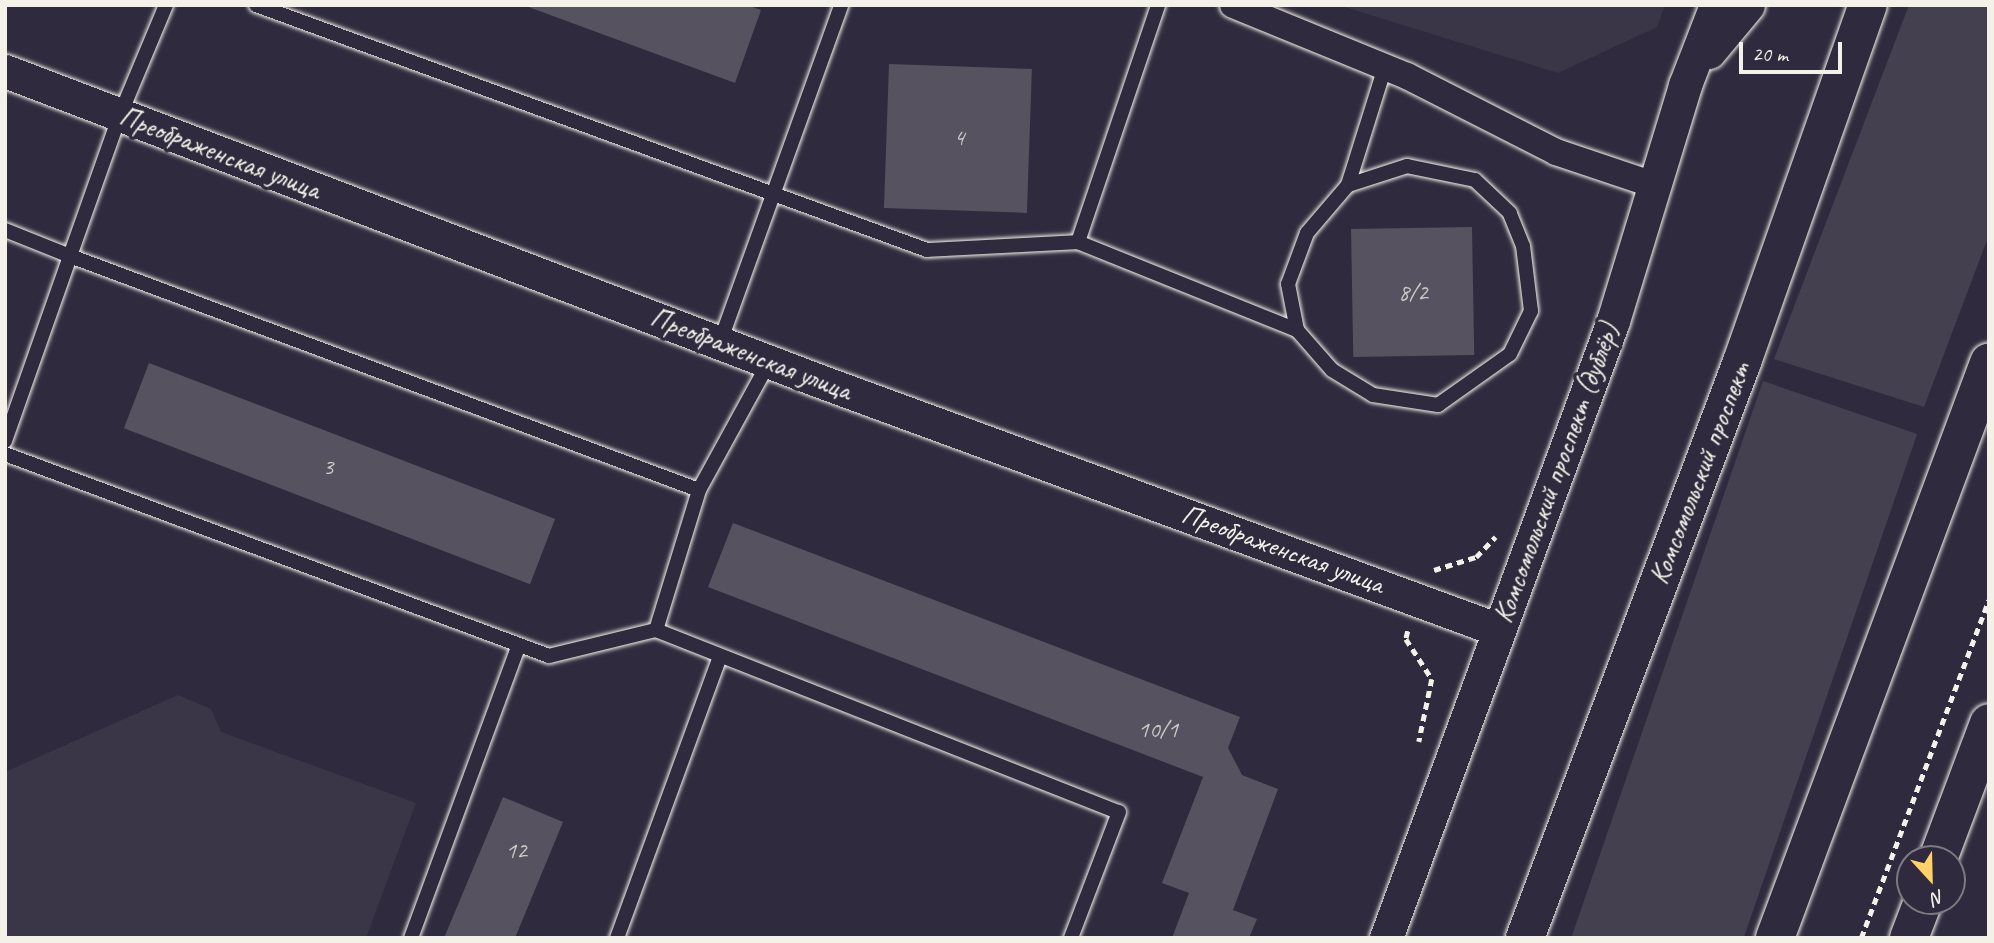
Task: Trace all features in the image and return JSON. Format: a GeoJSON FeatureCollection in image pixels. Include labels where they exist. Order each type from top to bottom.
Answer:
{"type":"FeatureCollection","features":[{"type":"Feature","properties":{"kind":"main road","name":"Комсомольский проспект"},"geometry":{"type":"LineString","coordinates":[[1525,938],[1742,362],[1868,5]]}},
{"type":"Feature","properties":{"kind":"main road"},"geometry":{"type":"LineString","coordinates":[[1775,938],[1989,363]]}},
{"type":"Feature","properties":{"kind":"main road"},"geometry":{"type":"LineString","coordinates":[[1943,845],[1989,723]]}},
{"type":"Feature","properties":{"kind":"main road"},"geometry":{"type":"LineString","coordinates":[[1909,938],[1918,915]]}},
{"type":"Feature","properties":{"kind":"street"},"geometry":{"type":"LineString","coordinates":[[1233,5],[1385,67],[1556,152],[1654,185]]}},
{"type":"Feature","properties":{"kind":"street","name":"Комсомольский проспект (дублёр)"},"geometry":{"type":"LineString","coordinates":[[1386,938],[1613,321],[1685,85],[1717,5]]}},
{"type":"Feature","properties":{"kind":"street"},"geometry":{"type":"LineString","coordinates":[[1685,85],[1748,5]]}},
{"type":"Feature","properties":{"kind":"street","name":"Преображенская улица"},"geometry":{"type":"LineString","coordinates":[[5,71],[769,362],[1418,598],[1499,631]]}},
{"type":"Feature","properties":{"kind":"lane"},"geometry":{"type":"LineString","coordinates":[[5,441],[120,115],[166,5]]}},
{"type":"Feature","properties":{"kind":"lane"},"geometry":{"type":"LineString","coordinates":[[256,5],[773,197],[927,250],[1078,242],[1297,330],[1332,370],[1373,395],[1438,405],[1510,354],[1531,311],[1523,246],[1510,213],[1475,180],[1407,166],[1348,185]]}},
{"type":"Feature","properties":{"kind":"lane"},"geometry":{"type":"LineString","coordinates":[[720,342],[841,5]]}},
{"type":"Feature","properties":{"kind":"lane"},"geometry":{"type":"LineString","coordinates":[[1078,242],[1158,5]]}},
{"type":"Feature","properties":{"kind":"lane"},"geometry":{"type":"LineString","coordinates":[[1297,330],[1288,284],[1307,233],[1348,185],[1385,67]]}},
{"type":"Feature","properties":{"kind":"lane"},"geometry":{"type":"LineString","coordinates":[[5,230],[70,257],[699,490]]}},
{"type":"Feature","properties":{"kind":"lane"},"geometry":{"type":"LineString","coordinates":[[656,630],[699,490],[769,362]]}},
{"type":"Feature","properties":{"kind":"lane"},"geometry":{"type":"LineString","coordinates":[[5,454],[549,656],[656,630],[1119,812],[1071,938]]}},
{"type":"Feature","properties":{"kind":"lane"},"geometry":{"type":"LineString","coordinates":[[411,938],[519,645]]}},
{"type":"Feature","properties":{"kind":"lane"},"geometry":{"type":"LineString","coordinates":[[617,938],[720,656]]}},
{"type":"Feature","properties":{"kind":"path"},"geometry":{"type":"LineString","coordinates":[[1418,747],[1432,679],[1406,639],[1418,598],[1429,572],[1476,557],[1501,531]]}},
{"type":"Feature","properties":{"kind":"path"},"geometry":{"type":"LineString","coordinates":[[1861,938],[1989,600]]}},
{"type":"Feature","properties":{"kind":"shaded area"},"geometry":{"type":"Polygon","coordinates":[[[1338,5],[1665,5],[1657,27],[1558,73],[1338,5]]]}},
{"type":"Feature","properties":{"kind":"shaded area"},"geometry":{"type":"Polygon","coordinates":[[[1909,5],[1989,5],[1989,235],[1924,407],[1774,359],[1909,5]]]}},
{"type":"Feature","properties":{"kind":"shaded area"},"geometry":{"type":"Polygon","coordinates":[[[1763,381],[1917,434],[1744,938],[1571,938],[1763,381]]]}},
{"type":"Feature","properties":{"kind":"shaded area"},"geometry":{"type":"Polygon","coordinates":[[[178,695],[211,709],[221,732],[416,803],[366,938],[5,938],[5,772],[178,695]]]}},
{"type":"Feature","properties":{"kind":"building"},"geometry":{"type":"Polygon","coordinates":[[[523,5],[747,5],[761,10],[735,83],[523,5]]]}},
{"type":"Feature","properties":{"kind":"building"},"geometry":{"type":"Polygon","coordinates":[[[889,64],[1032,69],[1027,213],[884,208],[889,64]]]}},
{"type":"Feature","properties":{"kind":"building"},"geometry":{"type":"Polygon","coordinates":[[[1472,227],[1474,355],[1353,357],[1351,229],[1472,227]]]}},
{"type":"Feature","properties":{"kind":"building"},"geometry":{"type":"Polygon","coordinates":[[[149,363],[555,519],[530,584],[124,428],[149,363]]]}},
{"type":"Feature","properties":{"kind":"building"},"geometry":{"type":"Polygon","coordinates":[[[733,523],[1240,717],[1228,748],[1242,775],[1278,789],[1233,910],[1257,919],[1249,938],[1172,938],[1189,893],[1162,883],[1203,777],[708,587],[733,523]]]}},
{"type":"Feature","properties":{"kind":"building"},"geometry":{"type":"Polygon","coordinates":[[[503,797],[563,822],[515,938],[444,938],[503,797]]]}}]}
